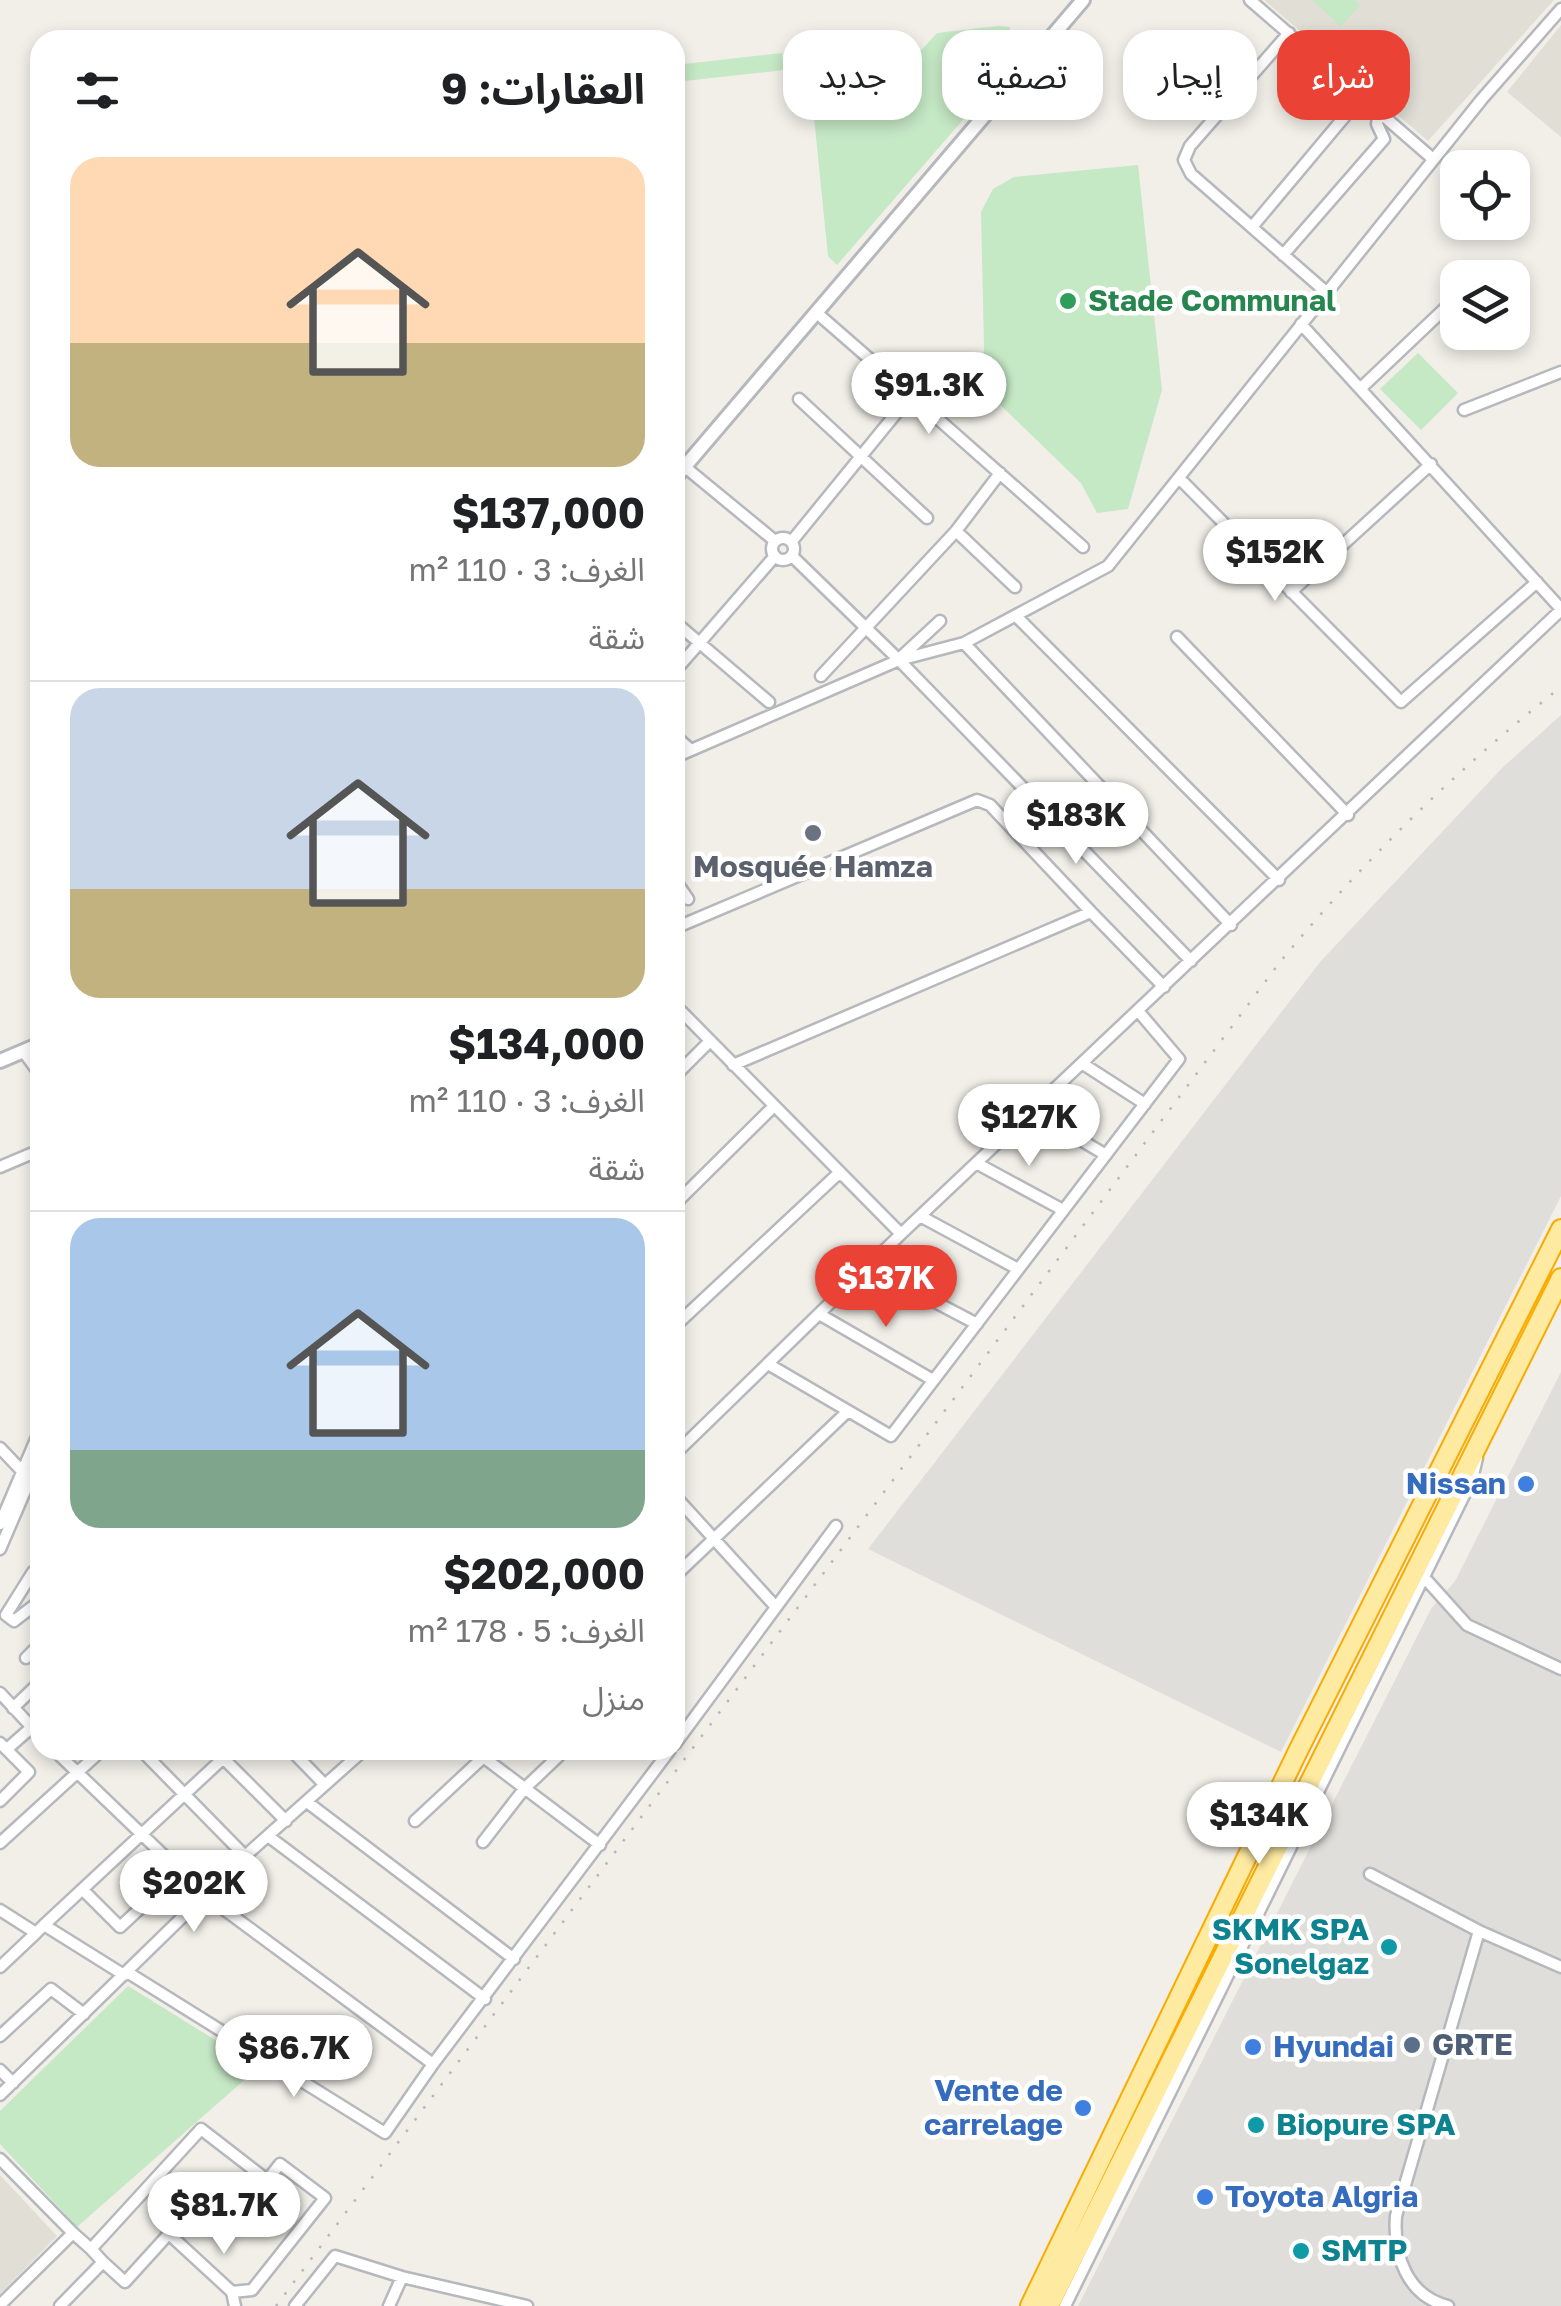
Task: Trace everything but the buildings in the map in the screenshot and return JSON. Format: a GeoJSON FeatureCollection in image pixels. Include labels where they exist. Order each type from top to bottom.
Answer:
{"type":"FeatureCollection","features":[{"type":"Feature","properties":{"kind":"highway"},"geometry":{"type":"LineString","coordinates":[[1030,2306],[1298,1751],[1561,1229]]}},
{"type":"Feature","properties":{"kind":"highway"},"geometry":{"type":"LineString","coordinates":[[1049,2306],[1561,1278]]}},
{"type":"Feature","properties":{"kind":"street"},"geometry":{"type":"LineString","coordinates":[[1250,0],[1285,30]]}},
{"type":"Feature","properties":{"kind":"street"},"geometry":{"type":"LineString","coordinates":[[685,467],[1081,1]]}},
{"type":"Feature","properties":{"kind":"street"},"geometry":{"type":"LineString","coordinates":[[685,753],[899,660],[964,643],[1018,618],[1108,566],[1433,159],[1561,8]]}},
{"type":"Feature","properties":{"kind":"street"},"geometry":{"type":"LineString","coordinates":[[1277,46],[1190,146],[1184,160],[1190,174],[1326,292]]}},
{"type":"Feature","properties":{"kind":"street"},"geometry":{"type":"LineString","coordinates":[[1252,227],[1341,120]]}},
{"type":"Feature","properties":{"kind":"street"},"geometry":{"type":"LineString","coordinates":[[1284,255],[1384,139],[1378,120]]}},
{"type":"Feature","properties":{"kind":"street"},"geometry":{"type":"LineString","coordinates":[[1388,120],[1433,159]]}},
{"type":"Feature","properties":{"kind":"street"},"geometry":{"type":"LineString","coordinates":[[1362,388],[1440,313]]}},
{"type":"Feature","properties":{"kind":"street"},"geometry":{"type":"LineString","coordinates":[[818,314],[1084,547]]}},
{"type":"Feature","properties":{"kind":"street"},"geometry":{"type":"LineString","coordinates":[[685,1445],[900,1234],[1232,925],[1561,610],[1301,324]]}},
{"type":"Feature","properties":{"kind":"street"},"geometry":{"type":"LineString","coordinates":[[1464,410],[1561,372]]}},
{"type":"Feature","properties":{"kind":"street"},"geometry":{"type":"LineString","coordinates":[[911,395],[792,542],[792,556],[899,660],[1191,961]]}},
{"type":"Feature","properties":{"kind":"street"},"geometry":{"type":"LineString","coordinates":[[799,398],[927,518]]}},
{"type":"Feature","properties":{"kind":"street"},"geometry":{"type":"LineString","coordinates":[[1291,592],[1431,464]]}},
{"type":"Feature","properties":{"kind":"street"},"geometry":{"type":"LineString","coordinates":[[822,676],[956,531],[1000,472]]}},
{"type":"Feature","properties":{"kind":"street"},"geometry":{"type":"LineString","coordinates":[[685,477],[775,541]]}},
{"type":"Feature","properties":{"kind":"street"},"geometry":{"type":"LineString","coordinates":[[1180,479],[1401,702],[1537,582]]}},
{"type":"Feature","properties":{"kind":"street"},"geometry":{"type":"LineString","coordinates":[[956,531],[1015,587]]}},
{"type":"Feature","properties":{"kind":"street"},"geometry":{"type":"LineString","coordinates":[[775,541],[782,538],[792,542]]}},
{"type":"Feature","properties":{"kind":"street"},"geometry":{"type":"LineString","coordinates":[[685,659],[774,556],[775,541]]}},
{"type":"Feature","properties":{"kind":"street"},"geometry":{"type":"LineString","coordinates":[[774,556],[785,560],[792,556]]}},
{"type":"Feature","properties":{"kind":"street"},"geometry":{"type":"LineString","coordinates":[[1018,618],[1279,880]]}},
{"type":"Feature","properties":{"kind":"street"},"geometry":{"type":"LineString","coordinates":[[899,660],[940,621]]}},
{"type":"Feature","properties":{"kind":"street"},"geometry":{"type":"LineString","coordinates":[[685,631],[769,702]]}},
{"type":"Feature","properties":{"kind":"street"},"geometry":{"type":"LineString","coordinates":[[1178,637],[1348,815]]}},
{"type":"Feature","properties":{"kind":"street"},"geometry":{"type":"LineString","coordinates":[[964,643],[1232,925]]}},
{"type":"Feature","properties":{"kind":"street"},"geometry":{"type":"LineString","coordinates":[[685,745],[691,750]]}},
{"type":"Feature","properties":{"kind":"street"},"geometry":{"type":"LineString","coordinates":[[685,924],[977,800],[990,805],[1164,987]]}},
{"type":"Feature","properties":{"kind":"street"},"geometry":{"type":"LineString","coordinates":[[685,895],[688,899]]}},
{"type":"Feature","properties":{"kind":"street"},"geometry":{"type":"LineString","coordinates":[[733,1065],[1091,912]]}},
{"type":"Feature","properties":{"kind":"street"},"geometry":{"type":"LineString","coordinates":[[768,1364],[890,1436],[1179,1059],[1139,1012]]}},
{"type":"Feature","properties":{"kind":"street"},"geometry":{"type":"LineString","coordinates":[[685,1015],[900,1234]]}},
{"type":"Feature","properties":{"kind":"street"},"geometry":{"type":"LineString","coordinates":[[685,1066],[710,1041]]}},
{"type":"Feature","properties":{"kind":"street"},"geometry":{"type":"LineString","coordinates":[[0,1061],[30,1048]]}},
{"type":"Feature","properties":{"kind":"street"},"geometry":{"type":"LineString","coordinates":[[23,1051],[30,1060]]}},
{"type":"Feature","properties":{"kind":"street"},"geometry":{"type":"LineString","coordinates":[[1083,1064],[1145,1104]]}},
{"type":"Feature","properties":{"kind":"street"},"geometry":{"type":"LineString","coordinates":[[685,1194],[774,1107]]}},
{"type":"Feature","properties":{"kind":"street"},"geometry":{"type":"LineString","coordinates":[[1032,1110],[1106,1155]]}},
{"type":"Feature","properties":{"kind":"street"},"geometry":{"type":"LineString","coordinates":[[0,1167],[30,1154]]}},
{"type":"Feature","properties":{"kind":"street"},"geometry":{"type":"LineString","coordinates":[[976,1163],[1063,1210]]}},
{"type":"Feature","properties":{"kind":"street"},"geometry":{"type":"LineString","coordinates":[[685,1317],[840,1172]]}},
{"type":"Feature","properties":{"kind":"street"},"geometry":{"type":"LineString","coordinates":[[920,1216],[1018,1270]]}},
{"type":"Feature","properties":{"kind":"street"},"geometry":{"type":"LineString","coordinates":[[868,1266],[977,1324]]}},
{"type":"Feature","properties":{"kind":"street"},"geometry":{"type":"LineString","coordinates":[[818,1314],[934,1380]]}},
{"type":"Feature","properties":{"kind":"street"},"geometry":{"type":"LineString","coordinates":[[685,1567],[848,1411]]}},
{"type":"Feature","properties":{"kind":"street"},"geometry":{"type":"LineString","coordinates":[[1065,2306],[1472,1480],[1481,1438]]}},
{"type":"Feature","properties":{"kind":"street"},"geometry":{"type":"LineString","coordinates":[[0,1448],[30,1480]]}},
{"type":"Feature","properties":{"kind":"street"},"geometry":{"type":"LineString","coordinates":[[0,1550],[30,1463]]}},
{"type":"Feature","properties":{"kind":"street"},"geometry":{"type":"LineString","coordinates":[[0,1524],[30,1470]]}},
{"type":"Feature","properties":{"kind":"street"},"geometry":{"type":"LineString","coordinates":[[685,1508],[776,1608]]}},
{"type":"Feature","properties":{"kind":"street"},"geometry":{"type":"LineString","coordinates":[[685,1731],[836,1526]]}},
{"type":"Feature","properties":{"kind":"street"},"geometry":{"type":"LineString","coordinates":[[1424,1576],[1466,1625],[1561,1669]]}},
{"type":"Feature","properties":{"kind":"street"},"geometry":{"type":"LineString","coordinates":[[30,1577],[6,1616],[14,1621],[30,1609]]}},
{"type":"Feature","properties":{"kind":"street"},"geometry":{"type":"LineString","coordinates":[[26,1658],[30,1654]]}},
{"type":"Feature","properties":{"kind":"street"},"geometry":{"type":"LineString","coordinates":[[13,1708],[30,1692]]}},
{"type":"Feature","properties":{"kind":"street"},"geometry":{"type":"LineString","coordinates":[[0,1693],[30,1725]]}},
{"type":"Feature","properties":{"kind":"street"},"geometry":{"type":"LineString","coordinates":[[0,1801],[29,1772],[4,1746],[30,1734]]}},
{"type":"Feature","properties":{"kind":"street"},"geometry":{"type":"LineString","coordinates":[[63,1760],[139,1837],[206,1896],[434,2064]]}},
{"type":"Feature","properties":{"kind":"street"},"geometry":{"type":"LineString","coordinates":[[0,1844],[91,1760]]}},
{"type":"Feature","properties":{"kind":"street"},"geometry":{"type":"LineString","coordinates":[[151,1760],[245,1856]]}},
{"type":"Feature","properties":{"kind":"street"},"geometry":{"type":"LineString","coordinates":[[0,1967],[84,1891],[217,1760]]}},
{"type":"Feature","properties":{"kind":"street"},"geometry":{"type":"LineString","coordinates":[[229,1760],[286,1821]]}},
{"type":"Feature","properties":{"kind":"street"},"geometry":{"type":"LineString","coordinates":[[301,1760],[325,1784]]}},
{"type":"Feature","properties":{"kind":"street"},"geometry":{"type":"LineString","coordinates":[[0,2095],[245,1856],[353,1760]]}},
{"type":"Feature","properties":{"kind":"street"},"geometry":{"type":"LineString","coordinates":[[415,1821],[475,1760]]}},
{"type":"Feature","properties":{"kind":"street"},"geometry":{"type":"LineString","coordinates":[[492,1760],[600,1845]]}},
{"type":"Feature","properties":{"kind":"street"},"geometry":{"type":"LineString","coordinates":[[483,1842],[524,1789],[554,1760]]}},
{"type":"Feature","properties":{"kind":"street"},"geometry":{"type":"LineString","coordinates":[[0,1910],[125,1974],[384,2133],[663,1760]]}},
{"type":"Feature","properties":{"kind":"street"},"geometry":{"type":"LineString","coordinates":[[307,1802],[514,1959]]}},
{"type":"Feature","properties":{"kind":"street"},"geometry":{"type":"LineString","coordinates":[[268,1836],[485,1999]]}},
{"type":"Feature","properties":{"kind":"street"},"geometry":{"type":"LineString","coordinates":[[1370,1874],[1479,1931],[1561,1967]]}},
{"type":"Feature","properties":{"kind":"street"},"geometry":{"type":"LineString","coordinates":[[84,1891],[120,1927],[149,1900]]}},
{"type":"Feature","properties":{"kind":"street"},"geometry":{"type":"LineString","coordinates":[[1448,2306],[1416,2288],[1404,2272],[1396,2246],[1396,2216],[1479,1931]]}},
{"type":"Feature","properties":{"kind":"street"},"geometry":{"type":"LineString","coordinates":[[0,2036],[51,1989],[57,1989],[84,2014]]}},
{"type":"Feature","properties":{"kind":"street"},"geometry":{"type":"LineString","coordinates":[[0,2070],[13,2083]]}},
{"type":"Feature","properties":{"kind":"street"},"geometry":{"type":"LineString","coordinates":[[91,2250],[201,2129],[267,2180]]}},
{"type":"Feature","properties":{"kind":"street"},"geometry":{"type":"LineString","coordinates":[[0,2160],[125,2282],[195,2205],[240,2215],[280,2164],[325,2198],[252,2290],[232,2292]]}},
{"type":"Feature","properties":{"kind":"street"},"geometry":{"type":"LineString","coordinates":[[0,2305],[73,2234]]}},
{"type":"Feature","properties":{"kind":"street"},"geometry":{"type":"LineString","coordinates":[[169,2234],[232,2292],[235,2306]]}},
{"type":"Feature","properties":{"kind":"street"},"geometry":{"type":"LineString","coordinates":[[295,2306],[335,2256],[402,2277],[527,2306]]}},
{"type":"Feature","properties":{"kind":"street"},"geometry":{"type":"LineString","coordinates":[[60,2306],[104,2262]]}},
{"type":"Feature","properties":{"kind":"street"},"geometry":{"type":"LineString","coordinates":[[389,2306],[402,2277]]}},
{"type":"Feature","properties":{"kind":"shaded area"},"geometry":{"type":"Polygon","coordinates":[[[1264,0],[1554,0],[1428,141],[1404,120],[1410,120],[1410,30],[1299,30],[1264,0]]]}},
{"type":"Feature","properties":{"kind":"shaded area"},"geometry":{"type":"Polygon","coordinates":[[[1561,25],[1561,137],[1507,92],[1561,25]]]}},
{"type":"Feature","properties":{"kind":"shaded area"},"geometry":{"type":"Polygon","coordinates":[[[1561,715],[1561,1196],[1281,1752],[868,1549],[1320,962],[1503,767],[1561,715]]]}},
{"type":"Feature","properties":{"kind":"shaded area"},"geometry":{"type":"Polygon","coordinates":[[[1561,1372],[1561,2306],[1078,2306],[1431,1609],[1455,1581],[1561,1372]]]}},
{"type":"Feature","properties":{"kind":"shaded area"},"geometry":{"type":"Polygon","coordinates":[[[0,2175],[57,2236],[0,2294],[0,2175]]]}},
{"type":"Feature","properties":{"kind":"green space"},"geometry":{"type":"Polygon","coordinates":[[[1312,0],[1355,0],[1360,5],[1341,26],[1312,0]]]}},
{"type":"Feature","properties":{"kind":"green space"},"geometry":{"type":"Polygon","coordinates":[[[998,26],[1010,30],[963,30],[998,26]]]}},
{"type":"Feature","properties":{"kind":"green space"},"geometry":{"type":"Polygon","coordinates":[[[942,32],[942,120],[963,120],[837,265],[828,256],[814,120],[922,120],[922,49],[942,32]]]}},
{"type":"Feature","properties":{"kind":"green space"},"geometry":{"type":"Polygon","coordinates":[[[782,53],[783,70],[685,81],[685,64],[782,53]]]}},
{"type":"Feature","properties":{"kind":"green space","name":"Stade Communal"},"geometry":{"type":"Polygon","coordinates":[[[1138,165],[1162,390],[1128,509],[1097,513],[1081,483],[985,390],[981,212],[993,189],[1014,177],[1138,165]]]}},
{"type":"Feature","properties":{"kind":"green space"},"geometry":{"type":"Polygon","coordinates":[[[1418,353],[1458,393],[1421,430],[1380,389],[1418,353]]]}},
{"type":"Feature","properties":{"kind":"green space"},"geometry":{"type":"Polygon","coordinates":[[[128,1986],[259,2067],[77,2227],[0,2144],[0,2111],[128,1986]]]}},
{"type":"Feature","properties":{"kind":"railway"},"geometry":{"type":"LineString","coordinates":[[685,1758],[1280,962],[1413,817],[1561,687]]}},
{"type":"Feature","properties":{"kind":"railway"},"geometry":{"type":"LineString","coordinates":[[276,2306],[684,1760]]}},
{"type":"Feature","properties":{"kind":"place","name":"Stade Communal"},"geometry":{"type":"Point","coordinates":[1068,301]}},
{"type":"Feature","properties":{"kind":"place","name":"Mosquée Hamza"},"geometry":{"type":"Point","coordinates":[813,833]}},
{"type":"Feature","properties":{"kind":"place","name":"Nissan"},"geometry":{"type":"Point","coordinates":[1526,1484]}},
{"type":"Feature","properties":{"kind":"place","name":"SKMK SPA Sonelgaz"},"geometry":{"type":"Point","coordinates":[1389,1947]}},
{"type":"Feature","properties":{"kind":"place","name":"GRTE"},"geometry":{"type":"Point","coordinates":[1412,2045]}},
{"type":"Feature","properties":{"kind":"place","name":"Hyundai"},"geometry":{"type":"Point","coordinates":[1253,2047]}},
{"type":"Feature","properties":{"kind":"place","name":"Vente de carrelage"},"geometry":{"type":"Point","coordinates":[1083,2108]}},
{"type":"Feature","properties":{"kind":"place","name":"Biopure SPA"},"geometry":{"type":"Point","coordinates":[1256,2125]}},
{"type":"Feature","properties":{"kind":"place","name":"Toyota Algria"},"geometry":{"type":"Point","coordinates":[1205,2197]}},
{"type":"Feature","properties":{"kind":"place","name":"SMTP"},"geometry":{"type":"Point","coordinates":[1301,2251]}}]}
